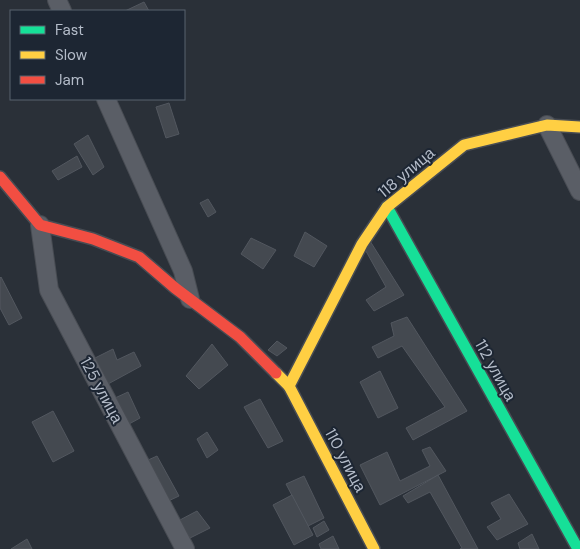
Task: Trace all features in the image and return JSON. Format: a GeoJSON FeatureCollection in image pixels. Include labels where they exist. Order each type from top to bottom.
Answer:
{"type":"FeatureCollection","features":[{"type":"Feature","properties":{"kind":"street"},"geometry":{"type":"LineString","coordinates":[[106,100],[183,271],[190,299]]}},
{"type":"Feature","properties":{"kind":"street"},"geometry":{"type":"LineString","coordinates":[[547,125],[580,191]]}},
{"type":"Feature","properties":{"kind":"street","name":"118 улица"},"geometry":{"type":"LineString","coordinates":[[289,386],[362,244],[387,207],[464,145],[547,125],[580,127]]}},
{"type":"Feature","properties":{"kind":"street"},"geometry":{"type":"LineString","coordinates":[[0,177],[40,225]]}},
{"type":"Feature","properties":{"kind":"street","name":"112 улица"},"geometry":{"type":"LineString","coordinates":[[387,207],[578,549]]}},
{"type":"Feature","properties":{"kind":"street","name":"110 улица"},"geometry":{"type":"LineString","coordinates":[[40,225],[93,239],[139,257],[240,337],[289,386],[374,549]]}},
{"type":"Feature","properties":{"kind":"street","name":"125 улица"},"geometry":{"type":"LineString","coordinates":[[40,225],[49,290],[185,549]]}},
{"type":"Feature","properties":{"kind":"building"},"geometry":{"type":"Polygon","coordinates":[[[144,2],[148,10],[127,10],[144,2]]]}},
{"type":"Feature","properties":{"kind":"building"},"geometry":{"type":"Polygon","coordinates":[[[169,103],[179,134],[166,138],[156,107],[169,103]]]}},
{"type":"Feature","properties":{"kind":"building"},"geometry":{"type":"Polygon","coordinates":[[[88,135],[104,167],[93,175],[74,144],[88,135]]]}},
{"type":"Feature","properties":{"kind":"building"},"geometry":{"type":"Polygon","coordinates":[[[77,156],[82,167],[58,180],[52,171],[77,156]]]}},
{"type":"Feature","properties":{"kind":"building"},"geometry":{"type":"Polygon","coordinates":[[[208,199],[216,212],[208,217],[200,203],[208,199]]]}},
{"type":"Feature","properties":{"kind":"building"},"geometry":{"type":"Polygon","coordinates":[[[305,232],[327,246],[314,267],[294,256],[305,232]]]}},
{"type":"Feature","properties":{"kind":"building"},"geometry":{"type":"Polygon","coordinates":[[[251,238],[276,250],[263,269],[241,254],[251,238]]]}},
{"type":"Feature","properties":{"kind":"building"},"geometry":{"type":"Polygon","coordinates":[[[370,241],[404,295],[374,311],[366,300],[386,287],[362,244],[370,241]]]}},
{"type":"Feature","properties":{"kind":"building"},"geometry":{"type":"Polygon","coordinates":[[[1,277],[22,318],[9,325],[0,308],[1,277]]]}},
{"type":"Feature","properties":{"kind":"building"},"geometry":{"type":"Polygon","coordinates":[[[407,317],[467,411],[413,440],[406,428],[445,407],[402,346],[378,358],[372,347],[394,336],[391,323],[407,317]]]}},
{"type":"Feature","properties":{"kind":"building"},"geometry":{"type":"Polygon","coordinates":[[[277,341],[287,348],[277,356],[268,350],[277,341]]]}},
{"type":"Feature","properties":{"kind":"building"},"geometry":{"type":"Polygon","coordinates":[[[212,344],[228,365],[199,389],[186,376],[212,344]]]}},
{"type":"Feature","properties":{"kind":"building"},"geometry":{"type":"Polygon","coordinates":[[[113,349],[117,360],[134,352],[141,366],[108,384],[95,358],[113,349]]]}},
{"type":"Feature","properties":{"kind":"building"},"geometry":{"type":"Polygon","coordinates":[[[380,371],[398,408],[378,418],[360,382],[380,371]]]}},
{"type":"Feature","properties":{"kind":"building"},"geometry":{"type":"Polygon","coordinates":[[[128,392],[140,418],[129,424],[115,398],[128,392]]]}},
{"type":"Feature","properties":{"kind":"building"},"geometry":{"type":"Polygon","coordinates":[[[260,399],[283,441],[268,448],[244,407],[260,399]]]}},
{"type":"Feature","properties":{"kind":"building"},"geometry":{"type":"Polygon","coordinates":[[[53,411],[74,451],[53,462],[32,422],[53,411]]]}},
{"type":"Feature","properties":{"kind":"building"},"geometry":{"type":"Polygon","coordinates":[[[207,432],[218,450],[207,458],[197,439],[207,432]]]}},
{"type":"Feature","properties":{"kind":"building"},"geometry":{"type":"Polygon","coordinates":[[[430,447],[446,471],[380,505],[360,465],[387,452],[400,481],[430,466],[422,450],[430,447]]]}},
{"type":"Feature","properties":{"kind":"building"},"geometry":{"type":"Polygon","coordinates":[[[157,456],[179,496],[164,503],[146,461],[157,456]]]}},
{"type":"Feature","properties":{"kind":"building"},"geometry":{"type":"Polygon","coordinates":[[[438,475],[478,549],[460,549],[462,548],[430,492],[408,503],[403,496],[438,475]]]}},
{"type":"Feature","properties":{"kind":"building"},"geometry":{"type":"Polygon","coordinates":[[[304,476],[324,518],[308,526],[286,484],[304,476]]]}},
{"type":"Feature","properties":{"kind":"building"},"geometry":{"type":"Polygon","coordinates":[[[509,494],[528,524],[497,540],[487,527],[501,519],[491,503],[509,494]]]}},
{"type":"Feature","properties":{"kind":"building"},"geometry":{"type":"Polygon","coordinates":[[[292,495],[313,535],[294,545],[273,505],[292,495]]]}},
{"type":"Feature","properties":{"kind":"building"},"geometry":{"type":"Polygon","coordinates":[[[197,511],[210,528],[190,538],[178,521],[197,511]]]}},
{"type":"Feature","properties":{"kind":"building"},"geometry":{"type":"Polygon","coordinates":[[[324,521],[329,530],[317,537],[313,528],[324,521]]]}},
{"type":"Feature","properties":{"kind":"building"},"geometry":{"type":"Polygon","coordinates":[[[532,534],[539,549],[520,549],[518,543],[532,534]]]}},
{"type":"Feature","properties":{"kind":"building"},"geometry":{"type":"Polygon","coordinates":[[[333,536],[339,549],[321,549],[319,544],[333,536]]]}},
{"type":"Feature","properties":{"kind":"building"},"geometry":{"type":"Polygon","coordinates":[[[27,539],[32,549],[11,549],[27,539]]]}},
{"type":"Feature","properties":{"kind":"traffic: fast"},"geometry":{"type":"LineString","coordinates":[[387,207],[578,549]]}},
{"type":"Feature","properties":{"kind":"traffic: slow"},"geometry":{"type":"LineString","coordinates":[[289,386],[362,244],[387,207],[464,145],[547,125],[580,127]]}},
{"type":"Feature","properties":{"kind":"traffic: slow"},"geometry":{"type":"LineString","coordinates":[[276,373],[289,386],[374,549]]}},
{"type":"Feature","properties":{"kind":"traffic: jam"},"geometry":{"type":"LineString","coordinates":[[0,177],[40,225],[93,239],[139,257],[175,288],[240,337],[276,373]]}}]}
